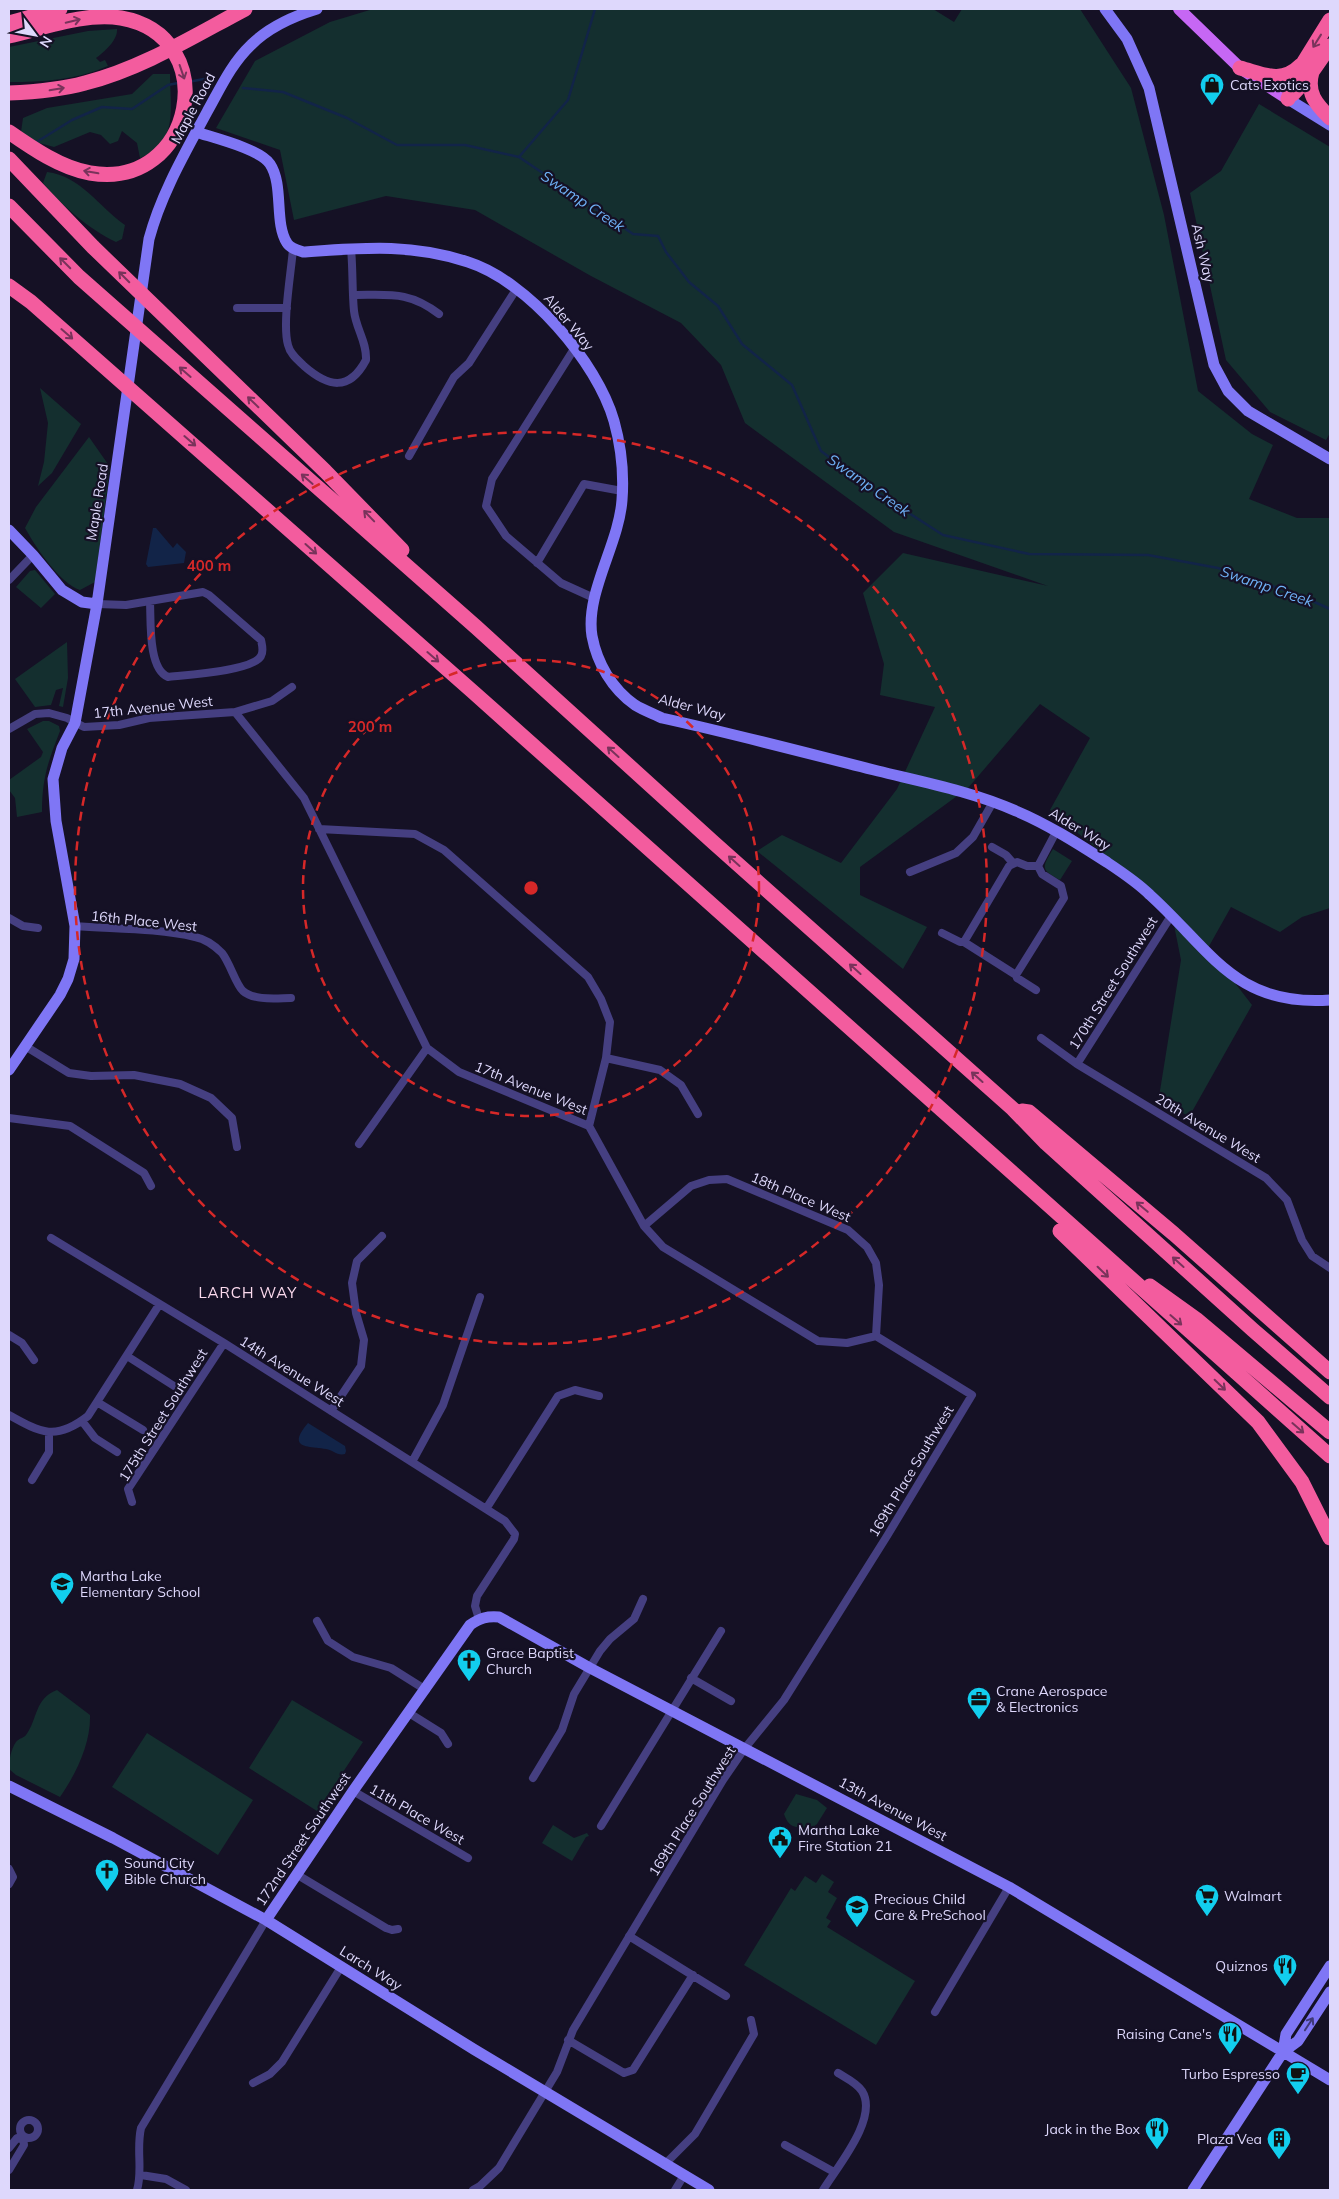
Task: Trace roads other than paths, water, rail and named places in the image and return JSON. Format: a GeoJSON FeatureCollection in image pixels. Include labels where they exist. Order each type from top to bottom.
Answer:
{"type":"FeatureCollection","features":[{"type":"Feature","properties":{"kind":"highway"},"geometry":{"type":"LineString","coordinates":[[9,23],[60,9]]}},
{"type":"Feature","properties":{"kind":"highway"},"geometry":{"type":"LineString","coordinates":[[9,93],[52,90],[85,83],[116,73],[246,9]]}},
{"type":"Feature","properties":{"kind":"highway"},"geometry":{"type":"LineString","coordinates":[[9,36],[104,16],[134,21],[155,33],[172,51],[185,82],[186,94],[185,108],[177,129],[165,148],[150,161],[122,172],[88,173],[48,156],[9,132]]}},
{"type":"Feature","properties":{"kind":"highway"},"geometry":{"type":"LineString","coordinates":[[1288,99],[1308,67],[1330,20]]}},
{"type":"Feature","properties":{"kind":"highway"},"geometry":{"type":"LineString","coordinates":[[1240,68],[1278,77],[1308,67],[1330,46]]}},
{"type":"Feature","properties":{"kind":"highway"},"geometry":{"type":"LineString","coordinates":[[1308,67],[1310,93],[1330,118]]}},
{"type":"Feature","properties":{"kind":"highway"},"geometry":{"type":"LineString","coordinates":[[9,159],[93,247],[325,471],[476,627]]}},
{"type":"Feature","properties":{"kind":"highway"},"geometry":{"type":"LineString","coordinates":[[9,206],[78,277],[476,627],[706,837],[1013,1109],[1046,1142],[1252,1330],[1330,1398]]}},
{"type":"Feature","properties":{"kind":"highway"},"geometry":{"type":"LineString","coordinates":[[9,278],[31,302]]}},
{"type":"Feature","properties":{"kind":"highway"},"geometry":{"type":"LineString","coordinates":[[9,286],[31,302],[472,691],[1074,1230],[1330,1456]]}},
{"type":"Feature","properties":{"kind":"highway"},"geometry":{"type":"LineString","coordinates":[[933,1102],[1055,1225],[1258,1422],[1302,1482],[1330,1538]]}},
{"type":"Feature","properties":{"kind":"highway"},"geometry":{"type":"LineString","coordinates":[[1013,1109],[1029,1112],[1219,1273],[1330,1372]]}},
{"type":"Feature","properties":{"kind":"highway"},"geometry":{"type":"LineString","coordinates":[[1074,1230],[1196,1319],[1330,1432]]}},
{"type":"Feature","properties":{"kind":"highway"},"geometry":{"type":"LineString","coordinates":[[1219,1273],[1330,1362]]}},
{"type":"Feature","properties":{"kind":"highway"},"geometry":{"type":"LineString","coordinates":[[1252,1330],[1330,1408]]}},
{"type":"Feature","properties":{"kind":"main road"},"geometry":{"type":"LineString","coordinates":[[1179,9],[1240,68],[1288,99]]}},
{"type":"Feature","properties":{"kind":"street","name":"Maple Road"},"geometry":{"type":"LineString","coordinates":[[9,1070],[60,995],[68,979],[75,954],[75,926],[56,821],[53,779],[62,748],[75,723],[97,604],[124,428],[146,265],[155,218],[172,178],[230,70],[251,44],[274,28],[317,9]]}},
{"type":"Feature","properties":{"kind":"street","name":"Ash Way"},"geometry":{"type":"LineString","coordinates":[[1105,9],[1127,39],[1149,88],[1214,365],[1228,391],[1248,411],[1330,459]]}},
{"type":"Feature","properties":{"kind":"street"},"geometry":{"type":"LineString","coordinates":[[1288,99],[1330,125]]}},
{"type":"Feature","properties":{"kind":"street"},"geometry":{"type":"LineString","coordinates":[[196,132],[257,154],[270,163],[276,179],[283,232],[287,243],[293,249],[287,344],[293,356],[324,382],[339,383],[353,378],[366,360],[367,353],[357,326],[351,249]]}},
{"type":"Feature","properties":{"kind":"street","name":"Alder Way"},"geometry":{"type":"LineString","coordinates":[[293,249],[303,252],[400,248],[428,252],[469,262],[517,288],[547,316],[574,349],[598,385],[613,421],[622,464],[622,501],[611,548],[594,598],[592,634],[599,659],[612,682],[635,705],[662,718],[788,748],[993,802],[1016,811],[1106,862],[1150,894],[1215,962],[1247,985],[1261,992],[1288,999],[1330,1000]]}},
{"type":"Feature","properties":{"kind":"street"},"geometry":{"type":"LineString","coordinates":[[409,456],[454,377],[469,363],[517,288]]}},
{"type":"Feature","properties":{"kind":"street"},"geometry":{"type":"LineString","coordinates":[[354,295],[412,297],[426,304],[439,314]]}},
{"type":"Feature","properties":{"kind":"street"},"geometry":{"type":"LineString","coordinates":[[237,308],[288,308]]}},
{"type":"Feature","properties":{"kind":"street"},"geometry":{"type":"LineString","coordinates":[[574,349],[492,480],[486,506],[506,536],[561,583],[594,598]]}},
{"type":"Feature","properties":{"kind":"street"},"geometry":{"type":"LineString","coordinates":[[537,562],[584,484],[622,491]]}},
{"type":"Feature","properties":{"kind":"street"},"geometry":{"type":"LineString","coordinates":[[9,530],[62,590],[82,602],[126,605],[204,592],[261,640],[263,649],[261,656],[253,663],[230,669],[168,677],[160,672],[154,659],[150,602]]}},
{"type":"Feature","properties":{"kind":"street"},"geometry":{"type":"LineString","coordinates":[[9,580],[33,555]]}},
{"type":"Feature","properties":{"kind":"street","name":"17th Avenue West"},"geometry":{"type":"LineString","coordinates":[[9,729],[35,714],[49,713],[84,727],[119,725],[149,718],[235,712],[272,701],[292,687]]}},
{"type":"Feature","properties":{"kind":"street","name":"17th Avenue West"},"geometry":{"type":"LineString","coordinates":[[235,712],[294,783],[304,798],[427,1048],[459,1072],[590,1126],[644,1226],[663,1247],[818,1341],[847,1343],[876,1336]]}},
{"type":"Feature","properties":{"kind":"street"},"geometry":{"type":"LineString","coordinates":[[910,872],[956,853],[973,837],[993,802]]}},
{"type":"Feature","properties":{"kind":"street"},"geometry":{"type":"LineString","coordinates":[[319,829],[415,834],[444,850],[588,977],[601,998],[610,1022],[606,1058],[590,1126]]}},
{"type":"Feature","properties":{"kind":"street"},"geometry":{"type":"LineString","coordinates":[[1038,866],[1056,832]]}},
{"type":"Feature","properties":{"kind":"street"},"geometry":{"type":"LineString","coordinates":[[992,847],[1006,855],[1013,863],[1038,866]]}},
{"type":"Feature","properties":{"kind":"street"},"geometry":{"type":"LineString","coordinates":[[964,942],[1009,866],[1013,863]]}},
{"type":"Feature","properties":{"kind":"street"},"geometry":{"type":"LineString","coordinates":[[1016,975],[1064,898],[1061,886],[1042,874],[1038,866]]}},
{"type":"Feature","properties":{"kind":"street","name":"170th Street Southwest"},"geometry":{"type":"LineString","coordinates":[[1077,1064],[1171,916]]}},
{"type":"Feature","properties":{"kind":"street"},"geometry":{"type":"LineString","coordinates":[[9,918],[23,926],[38,928]]}},
{"type":"Feature","properties":{"kind":"street","name":"16th Place West"},"geometry":{"type":"LineString","coordinates":[[75,926],[196,937],[222,953],[243,991],[252,995],[270,998],[291,998]]}},
{"type":"Feature","properties":{"kind":"street"},"geometry":{"type":"LineString","coordinates":[[942,933],[960,942],[964,942],[1036,990]]}},
{"type":"Feature","properties":{"kind":"street","name":"20th Avenue West"},"geometry":{"type":"LineString","coordinates":[[1041,1038],[1077,1064],[1266,1178],[1287,1200],[1302,1240],[1312,1256],[1330,1268]]}},
{"type":"Feature","properties":{"kind":"street"},"geometry":{"type":"LineString","coordinates":[[25,1046],[69,1073],[91,1076],[134,1075],[180,1084],[211,1098],[232,1118],[238,1147]]}},
{"type":"Feature","properties":{"kind":"street"},"geometry":{"type":"LineString","coordinates":[[359,1144],[427,1048]]}},
{"type":"Feature","properties":{"kind":"street"},"geometry":{"type":"LineString","coordinates":[[606,1058],[660,1070],[681,1085],[698,1114]]}},
{"type":"Feature","properties":{"kind":"street"},"geometry":{"type":"LineString","coordinates":[[9,1118],[70,1126],[144,1174],[151,1186]]}},
{"type":"Feature","properties":{"kind":"street","name":"18th Place West"},"geometry":{"type":"LineString","coordinates":[[644,1226],[691,1186],[709,1180],[727,1179],[848,1230],[867,1247],[876,1264],[879,1285],[876,1336]]}},
{"type":"Feature","properties":{"kind":"street"},"geometry":{"type":"LineString","coordinates":[[332,1411],[361,1366],[364,1340],[356,1313],[352,1283],[357,1260],[382,1236]]}},
{"type":"Feature","properties":{"kind":"street","name":"14th Avenue West"},"geometry":{"type":"LineString","coordinates":[[50,1238],[224,1343],[506,1521],[515,1534],[512,1545],[477,1596],[475,1606],[479,1619]]}},
{"type":"Feature","properties":{"kind":"street"},"geometry":{"type":"LineString","coordinates":[[412,1462],[443,1404],[480,1297]]}},
{"type":"Feature","properties":{"kind":"street"},"geometry":{"type":"LineString","coordinates":[[9,1414],[41,1432],[58,1433],[82,1421],[88,1416],[160,1305]]}},
{"type":"Feature","properties":{"kind":"street"},"geometry":{"type":"LineString","coordinates":[[9,1335],[22,1343],[34,1360]]}},
{"type":"Feature","properties":{"kind":"street","name":"169th Place Southwest"},"geometry":{"type":"LineString","coordinates":[[472,2190],[480,2186],[499,2168],[557,2072],[568,2040],[723,1780],[745,1748],[784,1700],[887,1536],[972,1395],[876,1336]]}},
{"type":"Feature","properties":{"kind":"street","name":"175th Street Southwest"},"geometry":{"type":"LineString","coordinates":[[132,1502],[128,1489],[224,1343]]}},
{"type":"Feature","properties":{"kind":"street"},"geometry":{"type":"LineString","coordinates":[[127,1356],[174,1386]]}},
{"type":"Feature","properties":{"kind":"street"},"geometry":{"type":"LineString","coordinates":[[486,1509],[558,1396],[575,1390],[599,1396]]}},
{"type":"Feature","properties":{"kind":"street"},"geometry":{"type":"LineString","coordinates":[[97,1402],[143,1430]]}},
{"type":"Feature","properties":{"kind":"street"},"geometry":{"type":"LineString","coordinates":[[82,1421],[95,1438],[117,1452]]}},
{"type":"Feature","properties":{"kind":"street"},"geometry":{"type":"LineString","coordinates":[[32,1480],[49,1452],[49,1432]]}},
{"type":"Feature","properties":{"kind":"street"},"geometry":{"type":"LineString","coordinates":[[533,1778],[562,1730],[574,1694],[604,1645],[634,1619],[643,1599]]}},
{"type":"Feature","properties":{"kind":"street","name":"13th Avenue West"},"geometry":{"type":"LineString","coordinates":[[479,1619],[498,1617],[590,1668],[1009,1887],[1330,2080]]}},
{"type":"Feature","properties":{"kind":"street","name":"172nd Street Southwest"},"geometry":{"type":"LineString","coordinates":[[140,2175],[137,2150],[141,2128],[266,1920],[353,1791],[470,1625],[479,1619]]}},
{"type":"Feature","properties":{"kind":"street"},"geometry":{"type":"LineString","coordinates":[[317,1621],[328,1641],[345,1652],[369,1663],[391,1668],[426,1690]]}},
{"type":"Feature","properties":{"kind":"street"},"geometry":{"type":"LineString","coordinates":[[601,1826],[721,1631]]}},
{"type":"Feature","properties":{"kind":"street"},"geometry":{"type":"LineString","coordinates":[[691,1678],[730,1701]]}},
{"type":"Feature","properties":{"kind":"street"},"geometry":{"type":"LineString","coordinates":[[409,1713],[441,1733],[448,1744]]}},
{"type":"Feature","properties":{"kind":"street","name":"Larch Way"},"geometry":{"type":"LineString","coordinates":[[9,1786],[121,1842],[266,1920],[683,2177],[709,2190]]}},
{"type":"Feature","properties":{"kind":"street","name":"11th Place West"},"geometry":{"type":"LineString","coordinates":[[353,1791],[468,1858]]}},
{"type":"Feature","properties":{"kind":"street"},"geometry":{"type":"LineString","coordinates":[[9,1869],[13,1877],[9,1884]]}},
{"type":"Feature","properties":{"kind":"street"},"geometry":{"type":"LineString","coordinates":[[296,1874],[386,1928],[398,1929]]}},
{"type":"Feature","properties":{"kind":"street"},"geometry":{"type":"LineString","coordinates":[[935,2012],[1009,1887]]}},
{"type":"Feature","properties":{"kind":"street"},"geometry":{"type":"LineString","coordinates":[[630,1936],[726,1996]]}},
{"type":"Feature","properties":{"kind":"street"},"geometry":{"type":"LineString","coordinates":[[1283,2052],[1286,2034],[1330,1966]]}},
{"type":"Feature","properties":{"kind":"street"},"geometry":{"type":"LineString","coordinates":[[253,2083],[270,2074],[282,2062],[341,1967]]}},
{"type":"Feature","properties":{"kind":"street"},"geometry":{"type":"LineString","coordinates":[[568,2040],[616,2070],[624,2073],[629,2072],[637,2066],[692,1975]]}},
{"type":"Feature","properties":{"kind":"street"},"geometry":{"type":"LineString","coordinates":[[1193,2190],[1283,2052],[1298,2041],[1330,1992]]}},
{"type":"Feature","properties":{"kind":"street"},"geometry":{"type":"LineString","coordinates":[[664,2165],[695,2134],[754,2034],[751,2020]]}},
{"type":"Feature","properties":{"kind":"street"},"geometry":{"type":"LineString","coordinates":[[823,2190],[863,2127],[867,2112],[862,2090],[838,2073]]}},
{"type":"Feature","properties":{"kind":"street"},"geometry":{"type":"LineString","coordinates":[[9,2148],[16,2138],[23,2138],[24,2145],[9,2170]]}},
{"type":"Feature","properties":{"kind":"street"},"geometry":{"type":"LineString","coordinates":[[785,2145],[834,2172]]}},
{"type":"Feature","properties":{"kind":"street"},"geometry":{"type":"LineString","coordinates":[[136,2190],[140,2175],[166,2179],[186,2190]]}},
{"type":"Feature","properties":{"kind":"street"},"geometry":{"type":"LineString","coordinates":[[675,2190],[683,2177]]}},
{"type":"Feature","properties":{"kind":"water"},"geometry":{"type":"Polygon","coordinates":[[[153,528],[156,528],[173,548],[177,543],[186,552],[184,563],[148,567],[146,564],[153,528]]]}},
{"type":"Feature","properties":{"kind":"water"},"geometry":{"type":"Polygon","coordinates":[[[308,1423],[345,1446],[345,1454],[302,1445],[299,1442],[299,1438],[308,1423]]]}},
{"type":"Feature","properties":{"kind":"waterway"},"geometry":{"type":"LineString","coordinates":[[519,157],[568,100],[595,9]]}},
{"type":"Feature","properties":{"kind":"waterway","name":"Swamp Creek"},"geometry":{"type":"LineString","coordinates":[[188,82],[204,79]]}},
{"type":"Feature","properties":{"kind":"waterway","name":"Swamp Creek"},"geometry":{"type":"LineString","coordinates":[[35,143],[72,120],[102,107],[132,109],[168,85],[178,83]]}},
{"type":"Feature","properties":{"kind":"waterway","name":"Swamp Creek"},"geometry":{"type":"LineString","coordinates":[[243,88],[283,92],[347,118],[397,145],[465,145],[519,157],[633,234],[658,236],[666,252],[689,282],[718,306],[742,344],[792,385],[821,451],[870,488],[943,535],[1029,554],[1148,555],[1218,568],[1299,595],[1330,609]]}},
{"type":"Feature","properties":{"kind":"place","name":"Cats Exotics"},"geometry":{"type":"Point","coordinates":[1212,106]}},
{"type":"Feature","properties":{"kind":"place","name":"Martha Lake Elementary School"},"geometry":{"type":"Point","coordinates":[62,1605]}},
{"type":"Feature","properties":{"kind":"place","name":"Grace Baptist Church"},"geometry":{"type":"Point","coordinates":[469,1682]}},
{"type":"Feature","properties":{"kind":"place","name":"Crane Aerospace & Electronics"},"geometry":{"type":"Point","coordinates":[979,1720]}},
{"type":"Feature","properties":{"kind":"place","name":"Martha Lake Fire Station 21"},"geometry":{"type":"Point","coordinates":[780,1859]}},
{"type":"Feature","properties":{"kind":"place","name":"Sound City Bible Church"},"geometry":{"type":"Point","coordinates":[107,1892]}},
{"type":"Feature","properties":{"kind":"place","name":"Walmart"},"geometry":{"type":"Point","coordinates":[1207,1917]}},
{"type":"Feature","properties":{"kind":"place","name":"Precious Child Care & PreSchool"},"geometry":{"type":"Point","coordinates":[857,1928]}},
{"type":"Feature","properties":{"kind":"place","name":"Quiznos"},"geometry":{"type":"Point","coordinates":[1285,1987]}},
{"type":"Feature","properties":{"kind":"place","name":"Raising Cane's"},"geometry":{"type":"Point","coordinates":[1230,2055]}},
{"type":"Feature","properties":{"kind":"place","name":"Turbo Espresso"},"geometry":{"type":"Point","coordinates":[1298,2095]}},
{"type":"Feature","properties":{"kind":"place","name":"Jack in the Box"},"geometry":{"type":"Point","coordinates":[1157,2150]}},
{"type":"Feature","properties":{"kind":"place","name":"Plaza Vea"},"geometry":{"type":"Point","coordinates":[1279,2160]}},
{"type":"Feature","properties":{"kind":"district","name":"LARCH WAY"},"geometry":{"type":"Point","coordinates":[248,1292]}}]}
